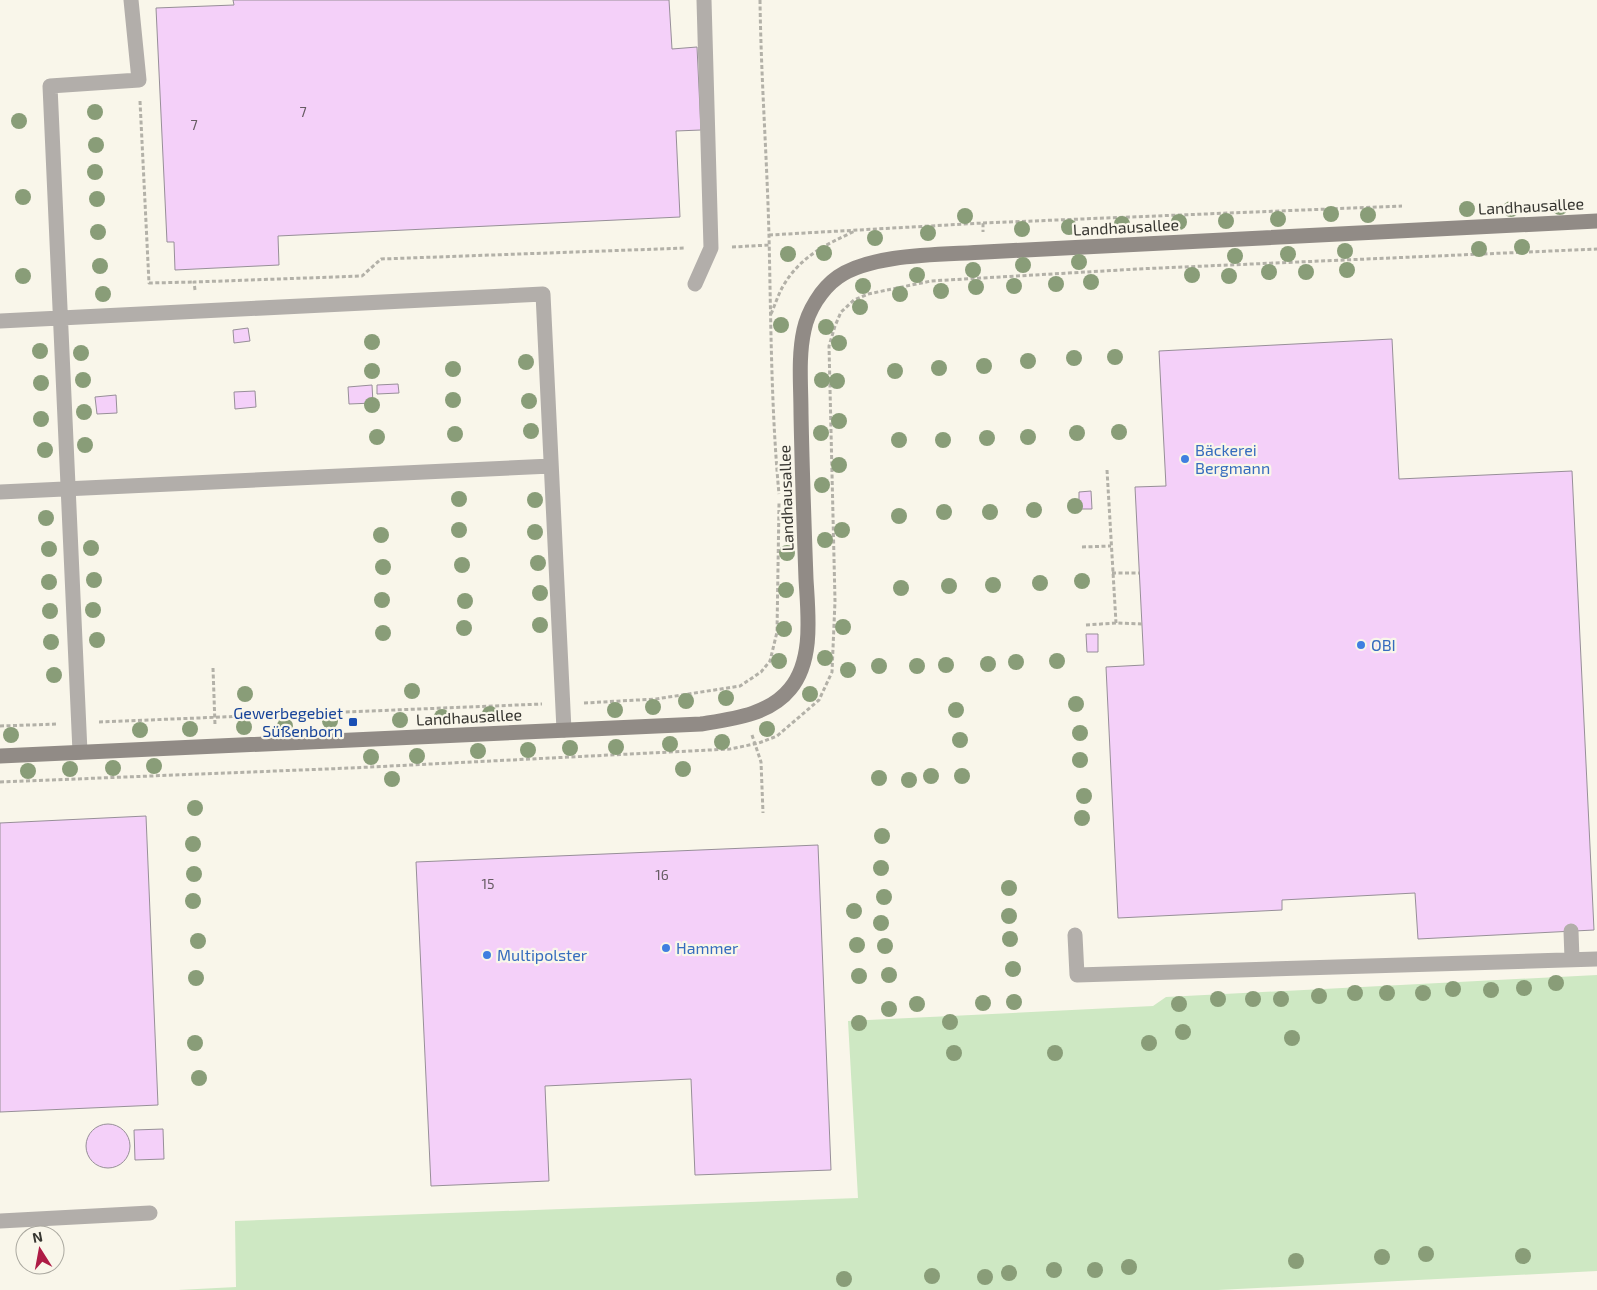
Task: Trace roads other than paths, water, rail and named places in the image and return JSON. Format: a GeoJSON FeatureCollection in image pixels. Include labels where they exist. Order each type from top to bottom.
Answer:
{"type":"FeatureCollection","features":[{"type":"Feature","properties":{"kind":"street","name":"Landhausallee"},"geometry":{"type":"LineString","coordinates":[[0,756],[701,724],[747,715],[774,704],[789,690],[799,677],[805,656],[807,598],[800,353],[804,329],[812,308],[823,291],[836,278],[856,266],[912,257],[985,252],[1597,221]]}},
{"type":"Feature","properties":{"kind":"lane"},"geometry":{"type":"LineString","coordinates":[[80,752],[50,86],[138,80],[131,0]]}},
{"type":"Feature","properties":{"kind":"lane"},"geometry":{"type":"LineString","coordinates":[[695,284],[711,248],[704,0]]}},
{"type":"Feature","properties":{"kind":"lane"},"geometry":{"type":"LineString","coordinates":[[0,321],[543,294],[564,730]]}},
{"type":"Feature","properties":{"kind":"lane"},"geometry":{"type":"LineString","coordinates":[[0,492],[552,466]]}},
{"type":"Feature","properties":{"kind":"lane"},"geometry":{"type":"LineString","coordinates":[[1571,931],[1572,960]]}},
{"type":"Feature","properties":{"kind":"lane"},"geometry":{"type":"LineString","coordinates":[[1075,935],[1077,975],[1597,959]]}},
{"type":"Feature","properties":{"kind":"lane"},"geometry":{"type":"LineString","coordinates":[[0,1220],[150,1213]]}},
{"type":"Feature","properties":{"kind":"place","name":"Bäckerei Bergmann"},"geometry":{"type":"Point","coordinates":[1185,459]}},
{"type":"Feature","properties":{"kind":"place","name":"OBI"},"geometry":{"type":"Point","coordinates":[1361,645]}},
{"type":"Feature","properties":{"kind":"place","name":"Gewerbegebiet Süßenborn"},"geometry":{"type":"Point","coordinates":[353,722]}},
{"type":"Feature","properties":{"kind":"place","name":"Hammer"},"geometry":{"type":"Point","coordinates":[666,948]}},
{"type":"Feature","properties":{"kind":"place","name":"Multipolster"},"geometry":{"type":"Point","coordinates":[487,955]}}]}
